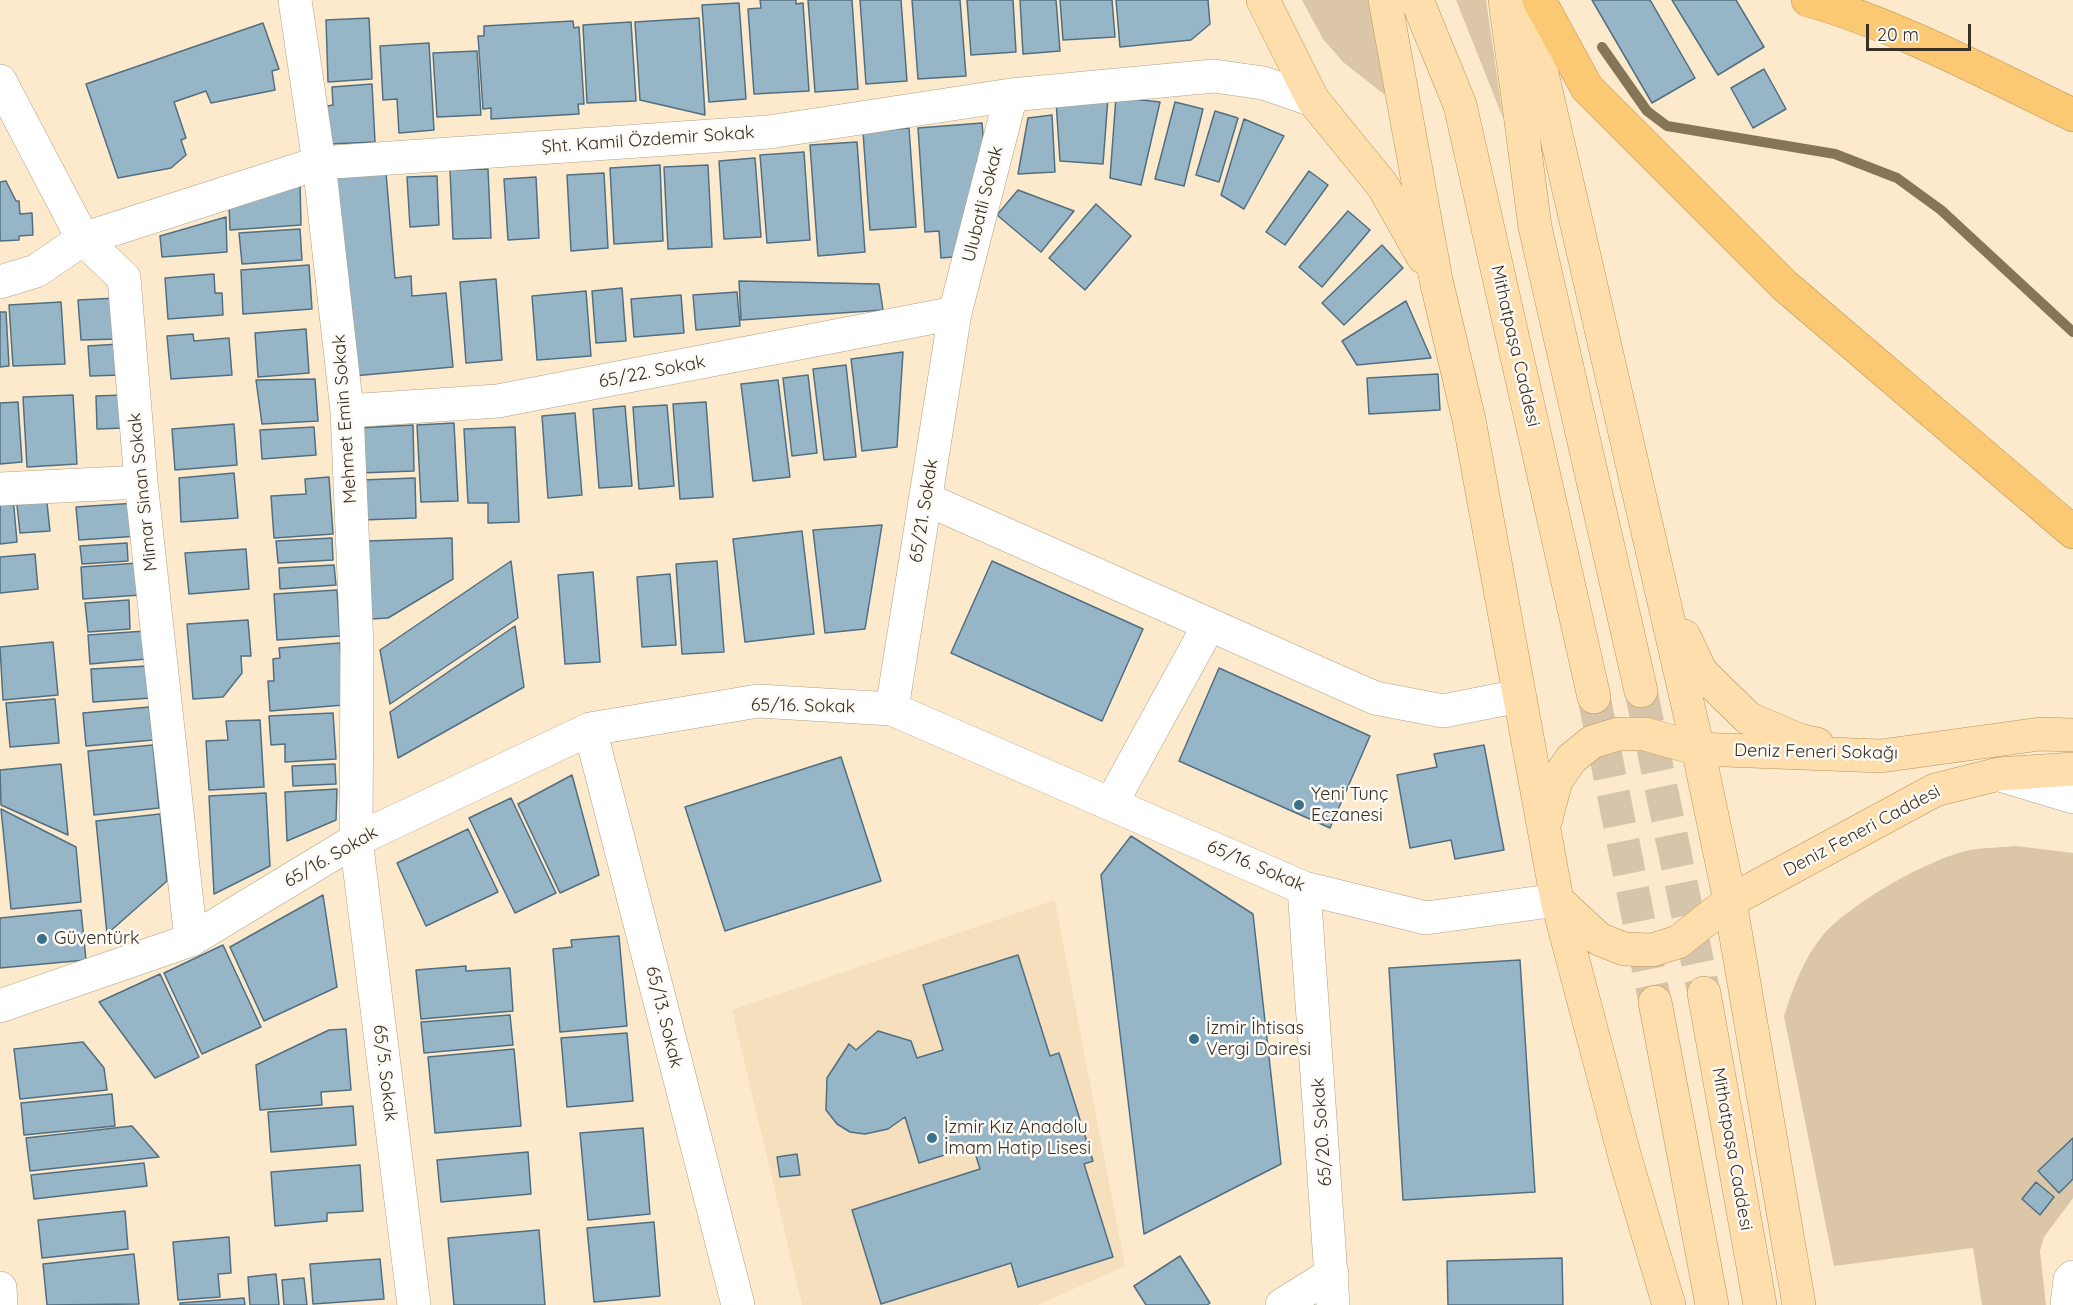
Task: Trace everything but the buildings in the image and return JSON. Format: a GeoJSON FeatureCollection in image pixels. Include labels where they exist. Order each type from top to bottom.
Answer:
{"type":"FeatureCollection","features":[{"type":"Feature","properties":{"kind":"highway"},"geometry":{"type":"LineString","coordinates":[[1539,0],[1587,88],[1784,285],[2073,532]]}},
{"type":"Feature","properties":{"kind":"highway"},"geometry":{"type":"LineString","coordinates":[[1808,0],[1832,7],[1968,64],[2073,116]]}},
{"type":"Feature","properties":{"kind":"main road"},"geometry":{"type":"LineString","coordinates":[[1263,0],[1313,100],[1383,186],[1436,280]]}},
{"type":"Feature","properties":{"kind":"main road"},"geometry":{"type":"LineString","coordinates":[[1385,0],[1436,280],[1469,420],[1557,900],[1626,1161],[1669,1305]]}},
{"type":"Feature","properties":{"kind":"main road","name":"Mithatpaşa Caddesi"},"geometry":{"type":"LineString","coordinates":[[1417,0],[1460,105],[1594,697]]}},
{"type":"Feature","properties":{"kind":"main road"},"geometry":{"type":"LineString","coordinates":[[1434,0],[1460,105]]}},
{"type":"Feature","properties":{"kind":"main road"},"geometry":{"type":"LineString","coordinates":[[1505,0],[1534,228],[1641,691]]}},
{"type":"Feature","properties":{"kind":"main road"},"geometry":{"type":"LineString","coordinates":[[1526,0],[1698,749],[1730,901],[1799,1305]]}},
{"type":"Feature","properties":{"kind":"main road"},"geometry":{"type":"LineString","coordinates":[[1659,582],[1701,672],[1748,718],[1799,740],[1881,756]]}},
{"type":"Feature","properties":{"kind":"main road"},"geometry":{"type":"LineString","coordinates":[[1544,826],[1556,781],[1571,759],[1592,742],[1618,734],[1645,734],[1698,749]]}},
{"type":"Feature","properties":{"kind":"main road"},"geometry":{"type":"LineString","coordinates":[[2040,734],[2073,735]]}},
{"type":"Feature","properties":{"kind":"main road","name":"Deniz Feneri Sokağı"},"geometry":{"type":"LineString","coordinates":[[1698,749],[1881,756],[2040,734]]}},
{"type":"Feature","properties":{"kind":"main road"},"geometry":{"type":"LineString","coordinates":[[1999,774],[2073,769]]}},
{"type":"Feature","properties":{"kind":"main road","name":"Deniz Feneri Caddesi"},"geometry":{"type":"LineString","coordinates":[[1730,901],[1935,790],[1999,774]]}},
{"type":"Feature","properties":{"kind":"main road"},"geometry":{"type":"LineString","coordinates":[[1557,900],[1599,939],[1624,949],[1652,950],[1678,942],[1730,901]]}},
{"type":"Feature","properties":{"kind":"main road","name":"Mithatpaşa Caddesi"},"geometry":{"type":"LineString","coordinates":[[1704,993],[1760,1305]]}},
{"type":"Feature","properties":{"kind":"main road"},"geometry":{"type":"LineString","coordinates":[[1655,1002],[1712,1305]]}},
{"type":"Feature","properties":{"kind":"street","name":"Mehmet Emin Sokak"},"geometry":{"type":"LineString","coordinates":[[295,0],[319,163],[347,411],[357,648],[357,840]]}},
{"type":"Feature","properties":{"kind":"street","name":"Şht. Kamil Özdemir Sokak"},"geometry":{"type":"LineString","coordinates":[[0,282],[36,271],[83,239],[319,163],[769,132],[1011,95],[1214,76],[1263,83],[1313,100]]}},
{"type":"Feature","properties":{"kind":"street","name":"Mimar Sinan Sokak"},"geometry":{"type":"LineString","coordinates":[[0,81],[83,239],[124,278],[141,482],[191,940]]}},
{"type":"Feature","properties":{"kind":"street","name":"Ulubatli Sokak"},"geometry":{"type":"LineString","coordinates":[[955,313],[1011,95]]}},
{"type":"Feature","properties":{"kind":"street","name":"65/22. Sokak"},"geometry":{"type":"LineString","coordinates":[[347,411],[498,401],[955,313]]}},
{"type":"Feature","properties":{"kind":"street","name":"65/21. Sokak"},"geometry":{"type":"LineString","coordinates":[[892,709],[955,313]]}},
{"type":"Feature","properties":{"kind":"street"},"geometry":{"type":"LineString","coordinates":[[0,489],[141,482]]}},
{"type":"Feature","properties":{"kind":"street"},"geometry":{"type":"LineString","coordinates":[[926,499],[1375,698],[1443,711],[1519,696]]}},
{"type":"Feature","properties":{"kind":"street"},"geometry":{"type":"LineString","coordinates":[[1111,804],[1209,625]]}},
{"type":"Feature","properties":{"kind":"street","name":"65/16. Sokak"},"geometry":{"type":"LineString","coordinates":[[0,1005],[191,940],[357,840],[590,729],[758,702],[892,709],[1304,888],[1426,918],[1557,900]]}},
{"type":"Feature","properties":{"kind":"street","name":"65/13. Sokak"},"geometry":{"type":"LineString","coordinates":[[590,729],[738,1305]]}},
{"type":"Feature","properties":{"kind":"street"},"geometry":{"type":"LineString","coordinates":[[2040,734],[2073,729]]}},
{"type":"Feature","properties":{"kind":"street"},"geometry":{"type":"LineString","coordinates":[[1999,774],[2073,797]]}},
{"type":"Feature","properties":{"kind":"street","name":"65/5. Sokak"},"geometry":{"type":"LineString","coordinates":[[357,840],[414,1305]]}},
{"type":"Feature","properties":{"kind":"street","name":"65/20. Sokak"},"geometry":{"type":"LineString","coordinates":[[1304,888],[1332,1290]]}},
{"type":"Feature","properties":{"kind":"street"},"geometry":{"type":"LineString","coordinates":[[2067,1305],[2070,1280],[2073,1277]]}},
{"type":"Feature","properties":{"kind":"street"},"geometry":{"type":"LineString","coordinates":[[0,1288],[1,1305]]}},
{"type":"Feature","properties":{"kind":"street"},"geometry":{"type":"LineString","coordinates":[[1282,1305],[1332,1290]]}},
{"type":"Feature","properties":{"kind":"shaded area"},"geometry":{"type":"Polygon","coordinates":[[[1302,0],[1371,0],[1385,95],[1343,62],[1323,39],[1302,0]]]}},
{"type":"Feature","properties":{"kind":"shaded area"},"geometry":{"type":"Polygon","coordinates":[[[1456,0],[1486,0],[1503,118],[1456,0]]]}},
{"type":"Feature","properties":{"kind":"shaded area"},"geometry":{"type":"Polygon","coordinates":[[[2016,846],[2073,853],[2073,1198],[2044,1237],[2040,1251],[2046,1305],[1982,1305],[1973,1248],[1834,1266],[1784,1016],[1795,984],[1817,943],[1853,909],[1892,883],[1934,862],[1970,850],[2016,846]]]}},
{"type":"Feature","properties":{"kind":"shaded area","name":"İzmir Kız Anadolu İmam Hatip Lisesi"},"geometry":{"type":"Polygon","coordinates":[[[1055,900],[1125,1266],[1038,1305],[802,1305],[732,1010],[1055,900]]]}},
{"type":"Feature","properties":{"kind":"waterway"},"geometry":{"type":"LineString","coordinates":[[1602,47],[1647,111],[1667,126],[1835,154],[1897,178],[1941,210],[2073,332]]}},
{"type":"Feature","properties":{"kind":"tunnel"},"geometry":{"type":"LineString","coordinates":[[1641,691],[1704,993]]}},
{"type":"Feature","properties":{"kind":"tunnel"},"geometry":{"type":"LineString","coordinates":[[1594,697],[1655,1002]]}},
{"type":"Feature","properties":{"kind":"place","name":"Yeni Tunç Eczanesi"},"geometry":{"type":"Point","coordinates":[1299,805]}},
{"type":"Feature","properties":{"kind":"place","name":"Güventürk"},"geometry":{"type":"Point","coordinates":[42,939]}},
{"type":"Feature","properties":{"kind":"place","name":"İzmir İhtisas Vergi Dairesi"},"geometry":{"type":"Point","coordinates":[1194,1039]}},
{"type":"Feature","properties":{"kind":"place","name":"İzmir Kız Anadolu İmam Hatip Lisesi"},"geometry":{"type":"Point","coordinates":[932,1138]}}]}
